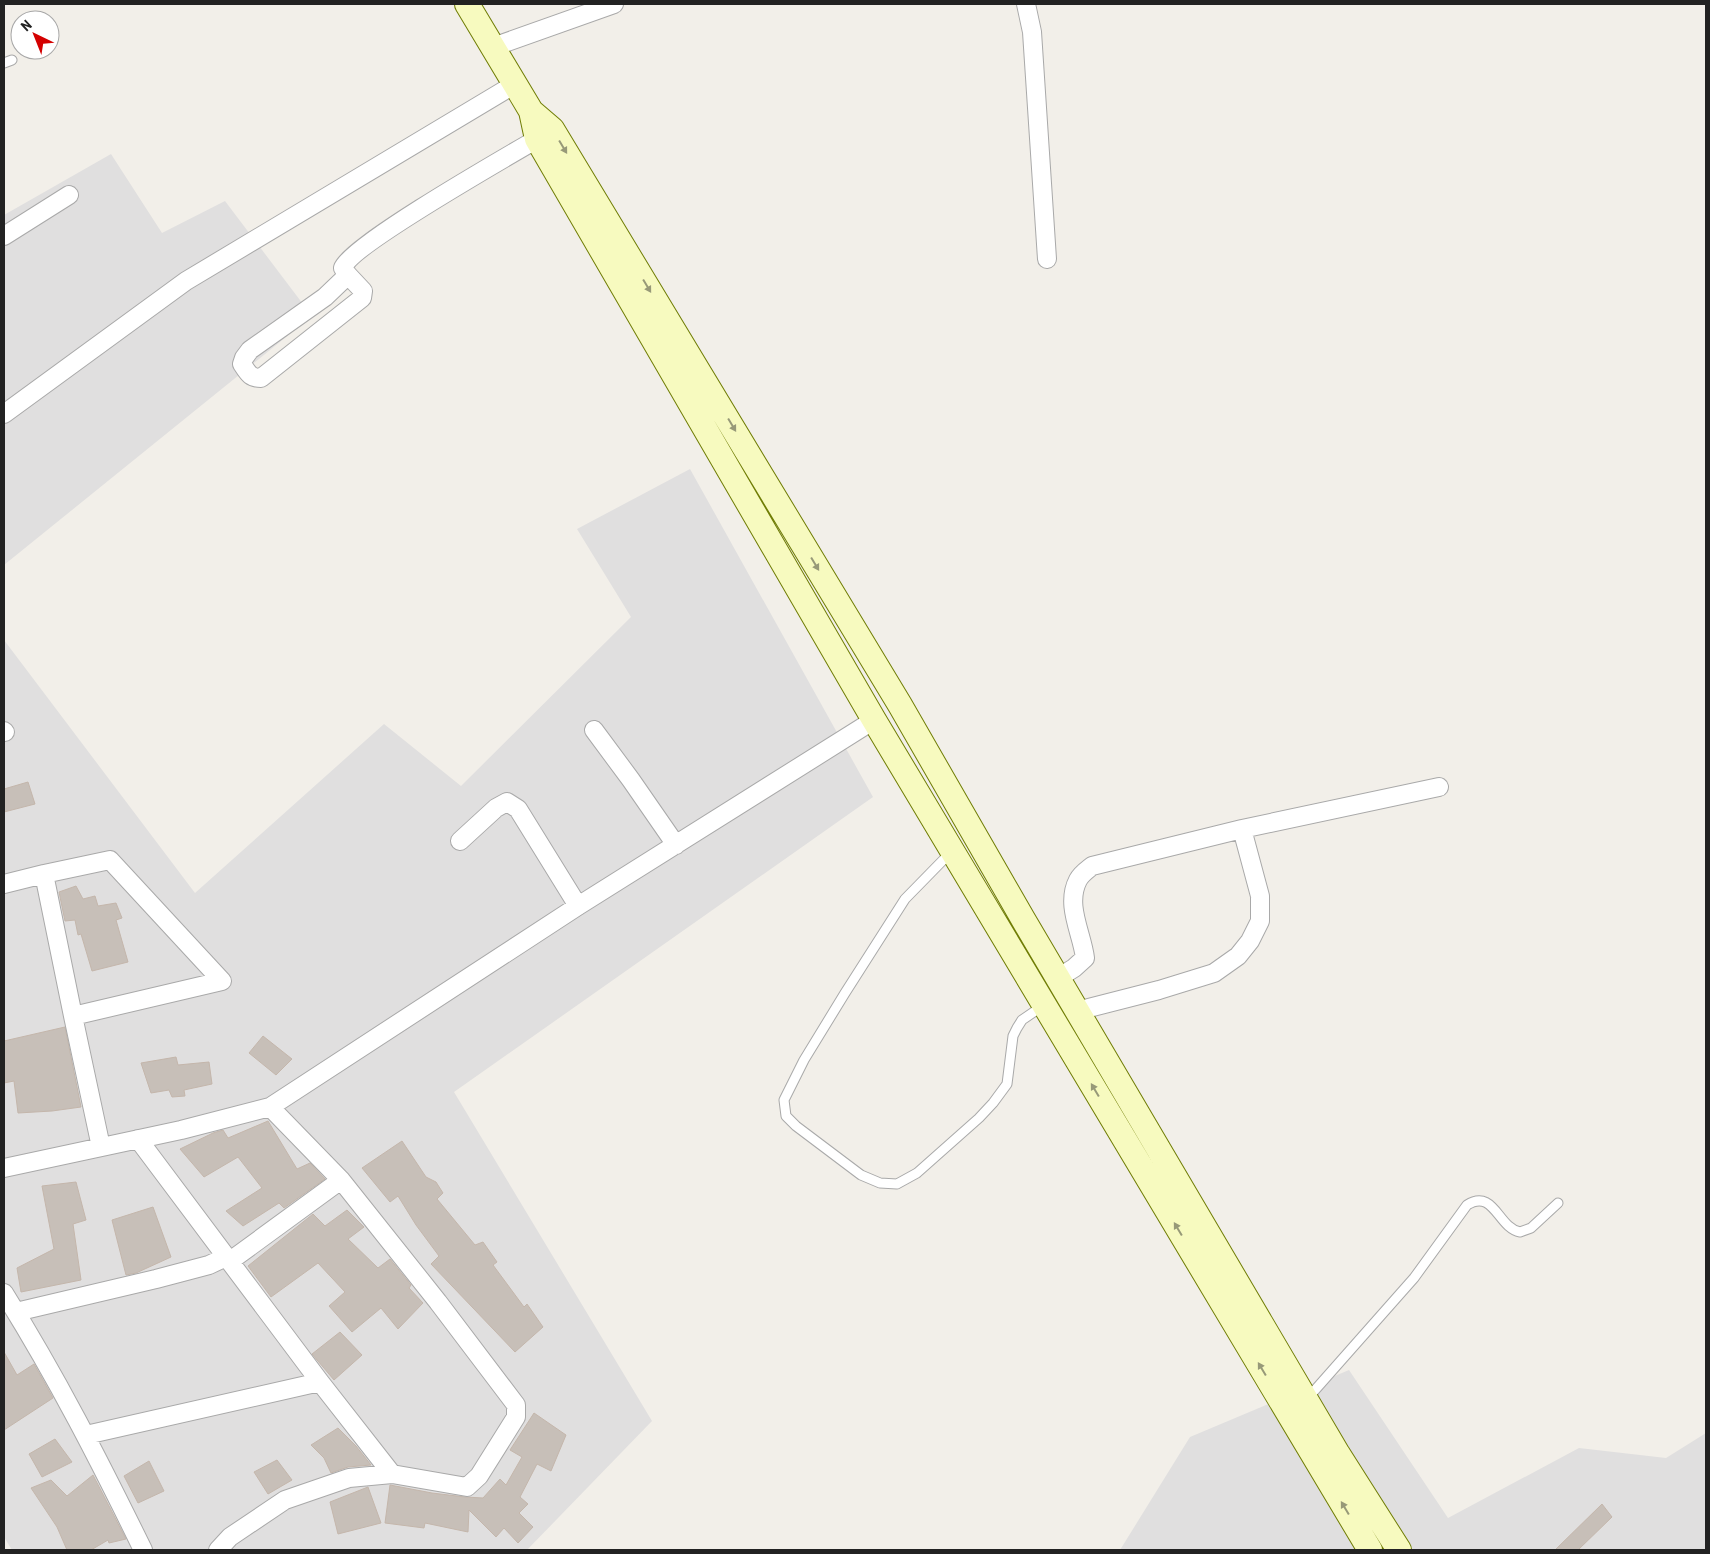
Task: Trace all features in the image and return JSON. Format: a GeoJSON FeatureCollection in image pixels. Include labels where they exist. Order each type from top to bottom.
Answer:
{"type":"FeatureCollection","features":[{"type":"Feature","properties":{"kind":"main road"},"geometry":{"type":"LineString","coordinates":[[467,4],[531,111],[552,129],[704,378],[900,705],[1077,1011],[1306,1399],[1399,1550]]}},
{"type":"Feature","properties":{"kind":"main road"},"geometry":{"type":"LineString","coordinates":[[531,111],[536,139],[874,720],[1370,1550]]}},
{"type":"Feature","properties":{"kind":"street"},"geometry":{"type":"LineString","coordinates":[[492,47],[614,4]]}},
{"type":"Feature","properties":{"kind":"street"},"geometry":{"type":"LineString","coordinates":[[1026,4],[1032,32],[1047,258]]}},
{"type":"Feature","properties":{"kind":"street"},"geometry":{"type":"LineString","coordinates":[[4,414],[186,281],[515,84]]}},
{"type":"Feature","properties":{"kind":"street"},"geometry":{"type":"LineString","coordinates":[[348,275],[325,298],[250,350],[242,364],[248,374],[253,378],[261,378],[362,298],[363,291],[343,268],[344,264],[366,245],[437,198],[536,139]]}},
{"type":"Feature","properties":{"kind":"street"},"geometry":{"type":"LineString","coordinates":[[4,236],[69,196]]}},
{"type":"Feature","properties":{"kind":"street"},"geometry":{"type":"LineString","coordinates":[[4,1168],[181,1130],[270,1106],[578,906],[874,720]]}},
{"type":"Feature","properties":{"kind":"street"},"geometry":{"type":"LineString","coordinates":[[594,730],[676,845]]}},
{"type":"Feature","properties":{"kind":"street"},"geometry":{"type":"LineString","coordinates":[[1058,978],[1085,958],[1073,909],[1078,880],[1092,866],[1242,829],[1439,787]]}},
{"type":"Feature","properties":{"kind":"street"},"geometry":{"type":"LineString","coordinates":[[460,841],[496,808],[507,802],[518,809],[578,906]]}},
{"type":"Feature","properties":{"kind":"street"},"geometry":{"type":"LineString","coordinates":[[1077,1011],[1159,990],[1214,973],[1238,956],[1250,940],[1260,921],[1260,896],[1242,829]]}},
{"type":"Feature","properties":{"kind":"street"},"geometry":{"type":"LineString","coordinates":[[4,884],[110,860],[222,981],[73,1016]]}},
{"type":"Feature","properties":{"kind":"street"},"geometry":{"type":"LineString","coordinates":[[44,874],[101,1147]]}},
{"type":"Feature","properties":{"kind":"street"},"geometry":{"type":"LineString","coordinates":[[218,1550],[230,1537],[285,1500],[349,1478],[392,1474],[467,1487],[480,1476],[516,1417],[516,1404],[438,1302],[341,1180],[270,1106]]}},
{"type":"Feature","properties":{"kind":"street"},"geometry":{"type":"LineString","coordinates":[[138,1139],[320,1382],[392,1474]]}},
{"type":"Feature","properties":{"kind":"street"},"geometry":{"type":"LineString","coordinates":[[16,1312],[156,1279],[228,1259],[341,1180]]}},
{"type":"Feature","properties":{"kind":"street"},"geometry":{"type":"LineString","coordinates":[[4,1293],[39,1348],[86,1435],[143,1550]]}},
{"type":"Feature","properties":{"kind":"street"},"geometry":{"type":"LineString","coordinates":[[86,1435],[320,1382]]}},
{"type":"Feature","properties":{"kind":"lane"},"geometry":{"type":"LineString","coordinates":[[952,851],[905,899],[835,1010],[804,1060],[784,1100],[786,1116],[796,1126],[861,1175],[880,1183],[897,1184],[917,1173],[979,1118],[993,1103],[1007,1084],[1013,1036],[1017,1028],[1022,1020],[1044,1005]]}},
{"type":"Feature","properties":{"kind":"lane"},"geometry":{"type":"LineString","coordinates":[[1306,1399],[1414,1278],[1467,1205],[1473,1201],[1480,1200],[1486,1202],[1511,1228],[1520,1232],[1531,1228],[1558,1203]]}},
{"type":"Feature","properties":{"kind":"shaded area"},"geometry":{"type":"Polygon","coordinates":[[[111,154],[162,233],[225,201],[312,316],[4,565],[4,215],[111,154]]]}},
{"type":"Feature","properties":{"kind":"shaded area"},"geometry":{"type":"Polygon","coordinates":[[[690,469],[873,797],[454,1092],[652,1421],[527,1550],[12,1550],[4,1537],[4,640],[195,893],[384,724],[461,786],[631,617],[577,529],[690,469]]]}},
{"type":"Feature","properties":{"kind":"shaded area"},"geometry":{"type":"Polygon","coordinates":[[[1349,1370],[1448,1518],[1579,1448],[1666,1458],[1706,1433],[1706,1550],[1120,1550],[1190,1437],[1349,1370]]]}},
{"type":"Feature","properties":{"kind":"building"},"geometry":{"type":"Polygon","coordinates":[[[28,782],[35,804],[4,812],[4,789],[28,782]]]}},
{"type":"Feature","properties":{"kind":"building"},"geometry":{"type":"Polygon","coordinates":[[[76,886],[83,899],[95,896],[98,906],[116,903],[122,918],[116,920],[128,962],[92,971],[81,934],[78,935],[75,920],[65,921],[59,892],[76,886]]]}},
{"type":"Feature","properties":{"kind":"building"},"geometry":{"type":"Polygon","coordinates":[[[65,1027],[81,1107],[18,1113],[14,1081],[4,1083],[4,1041],[65,1027]]]}},
{"type":"Feature","properties":{"kind":"building"},"geometry":{"type":"Polygon","coordinates":[[[263,1036],[292,1059],[276,1075],[249,1053],[263,1036]]]}},
{"type":"Feature","properties":{"kind":"building"},"geometry":{"type":"Polygon","coordinates":[[[176,1057],[178,1065],[209,1062],[212,1084],[184,1090],[185,1096],[172,1097],[169,1090],[151,1093],[141,1063],[176,1057]]]}},
{"type":"Feature","properties":{"kind":"building"},"geometry":{"type":"Polygon","coordinates":[[[268,1121],[297,1169],[310,1163],[325,1179],[284,1208],[279,1203],[243,1226],[226,1211],[262,1188],[238,1157],[204,1177],[180,1149],[213,1133],[223,1130],[228,1138],[268,1121]]]}},
{"type":"Feature","properties":{"kind":"building"},"geometry":{"type":"Polygon","coordinates":[[[402,1141],[426,1177],[436,1182],[443,1193],[437,1199],[475,1245],[483,1242],[497,1262],[493,1265],[524,1307],[527,1304],[543,1327],[515,1352],[431,1264],[439,1256],[398,1196],[390,1202],[362,1168],[402,1141]]]}},
{"type":"Feature","properties":{"kind":"building"},"geometry":{"type":"Polygon","coordinates":[[[76,1182],[86,1220],[73,1224],[81,1280],[21,1292],[17,1268],[54,1249],[42,1186],[76,1182]]]}},
{"type":"Feature","properties":{"kind":"building"},"geometry":{"type":"Polygon","coordinates":[[[153,1207],[171,1257],[136,1273],[126,1275],[112,1220],[153,1207]]]}},
{"type":"Feature","properties":{"kind":"building"},"geometry":{"type":"Polygon","coordinates":[[[347,1210],[364,1227],[348,1239],[378,1268],[390,1259],[411,1285],[409,1288],[423,1303],[398,1329],[381,1308],[352,1332],[329,1306],[345,1292],[318,1263],[271,1297],[248,1266],[313,1214],[325,1226],[347,1210]]]}},
{"type":"Feature","properties":{"kind":"building"},"geometry":{"type":"Polygon","coordinates":[[[340,1332],[362,1355],[334,1380],[312,1354],[340,1332]]]}},
{"type":"Feature","properties":{"kind":"building"},"geometry":{"type":"Polygon","coordinates":[[[4,1352],[17,1375],[34,1364],[53,1398],[4,1430],[4,1352]]]}},
{"type":"Feature","properties":{"kind":"building"},"geometry":{"type":"Polygon","coordinates":[[[534,1413],[566,1435],[551,1471],[537,1464],[520,1497],[528,1504],[519,1513],[533,1527],[518,1543],[504,1528],[496,1537],[469,1510],[468,1532],[425,1523],[424,1528],[385,1523],[390,1485],[432,1493],[483,1498],[500,1479],[506,1485],[522,1457],[510,1450],[534,1413]]]}},
{"type":"Feature","properties":{"kind":"building"},"geometry":{"type":"Polygon","coordinates":[[[338,1428],[371,1465],[348,1467],[331,1473],[324,1458],[311,1445],[338,1428]]]}},
{"type":"Feature","properties":{"kind":"building"},"geometry":{"type":"Polygon","coordinates":[[[55,1439],[72,1462],[42,1477],[29,1454],[55,1439]]]}},
{"type":"Feature","properties":{"kind":"building"},"geometry":{"type":"Polygon","coordinates":[[[277,1460],[292,1480],[268,1494],[254,1472],[277,1460]]]}},
{"type":"Feature","properties":{"kind":"building"},"geometry":{"type":"Polygon","coordinates":[[[149,1461],[164,1491],[138,1503],[124,1476],[149,1461]]]}},
{"type":"Feature","properties":{"kind":"building"},"geometry":{"type":"Polygon","coordinates":[[[93,1475],[126,1539],[109,1543],[108,1540],[91,1550],[67,1550],[57,1527],[31,1488],[51,1480],[67,1496],[93,1475]]]}},
{"type":"Feature","properties":{"kind":"building"},"geometry":{"type":"Polygon","coordinates":[[[368,1487],[381,1523],[338,1534],[330,1502],[368,1487]]]}},
{"type":"Feature","properties":{"kind":"building"},"geometry":{"type":"Polygon","coordinates":[[[1602,1504],[1612,1517],[1578,1550],[1555,1550],[1602,1504]]]}}]}
